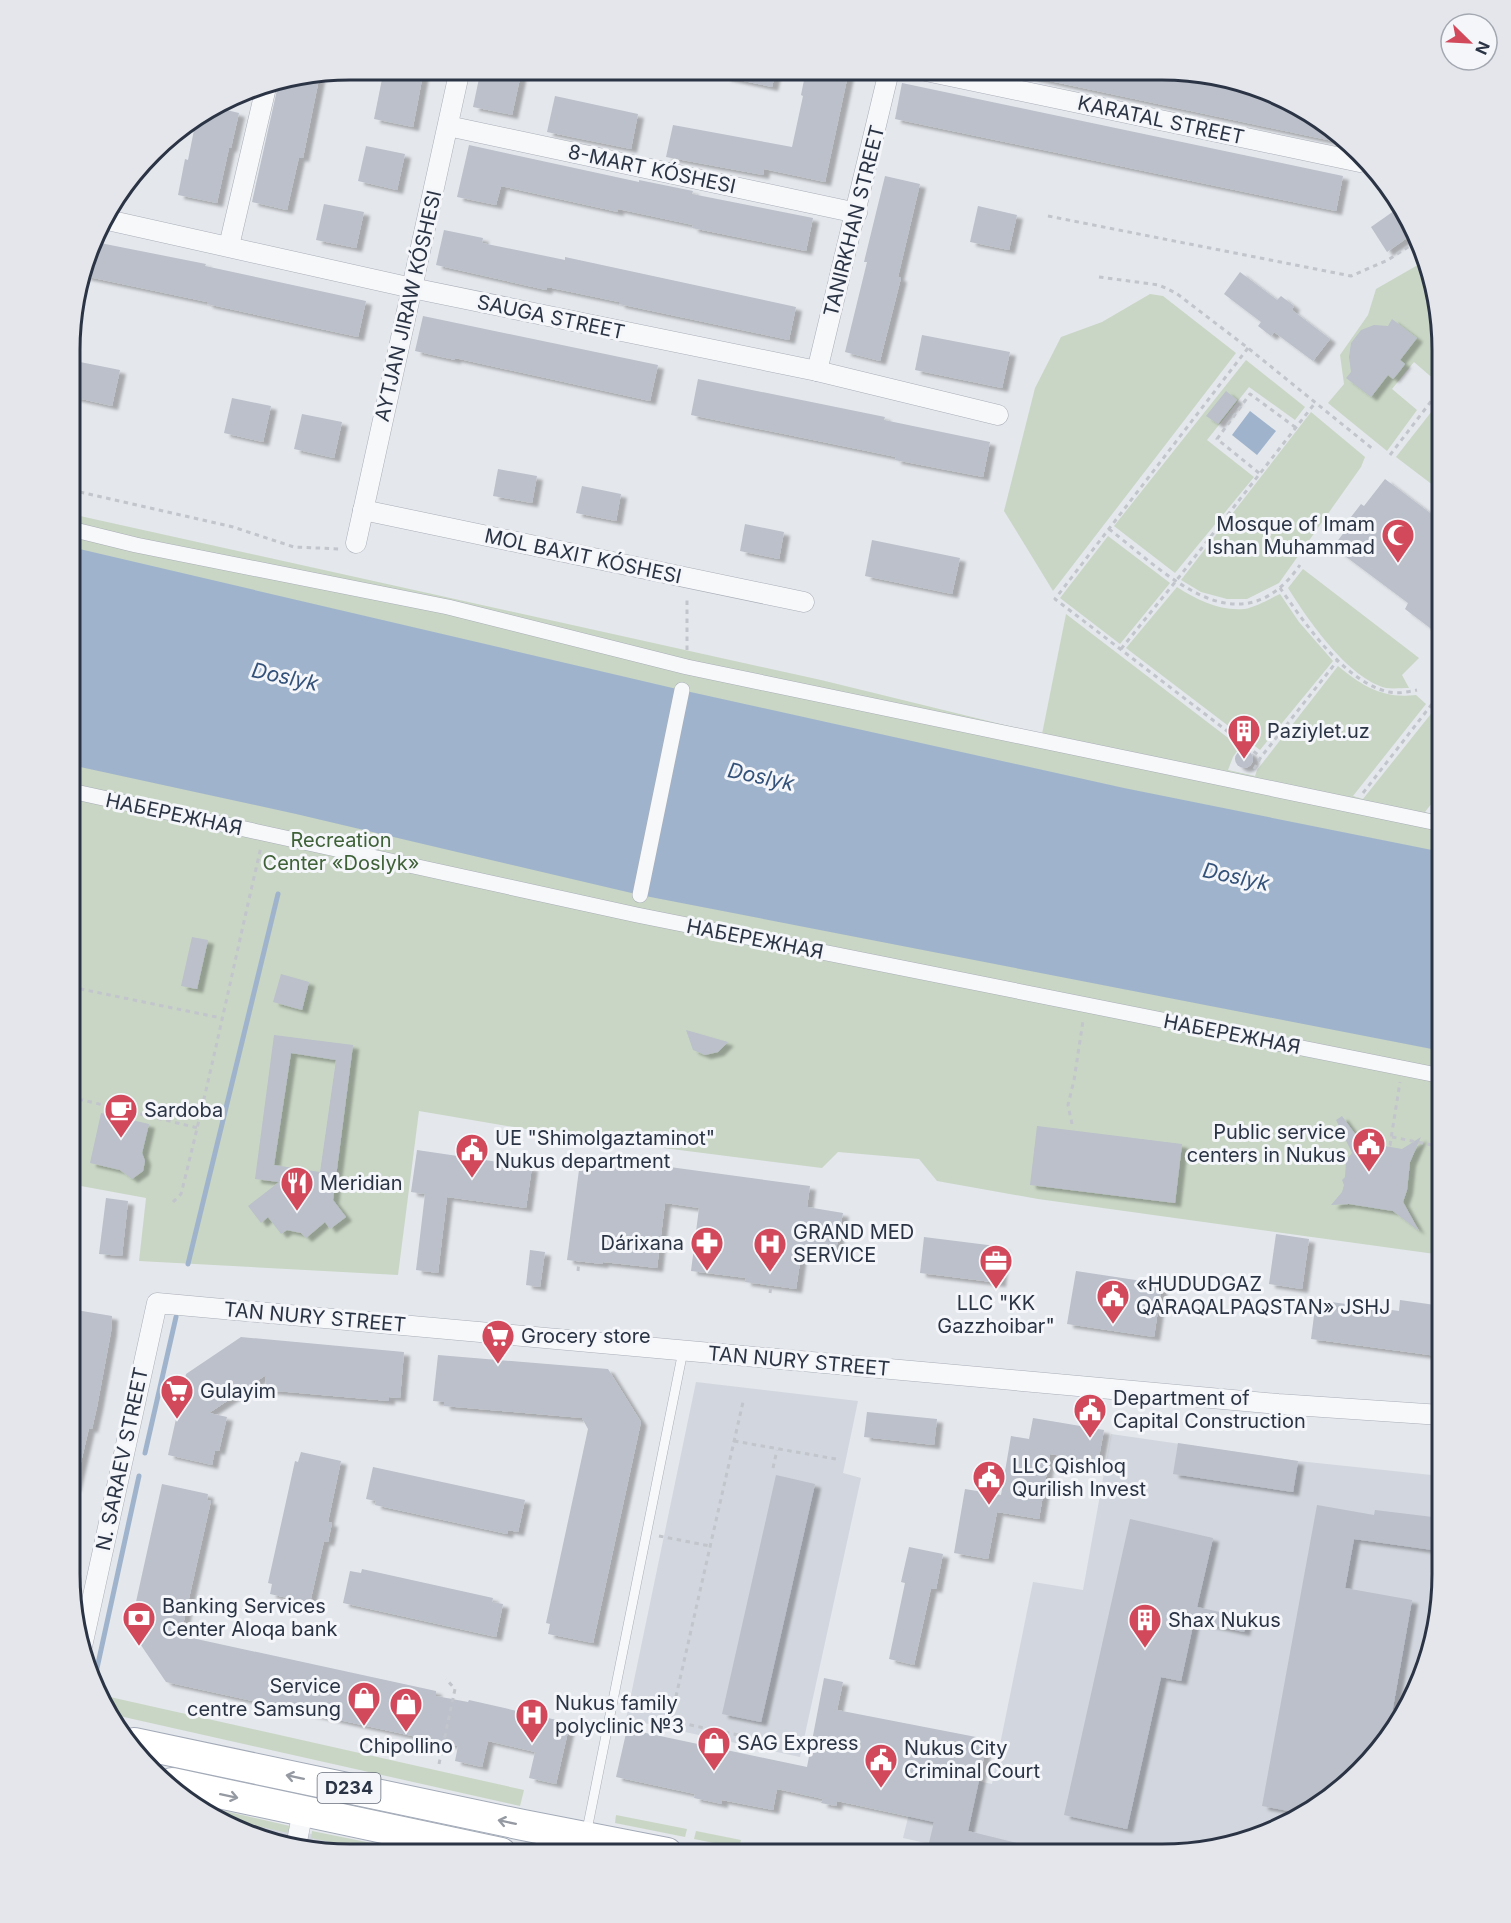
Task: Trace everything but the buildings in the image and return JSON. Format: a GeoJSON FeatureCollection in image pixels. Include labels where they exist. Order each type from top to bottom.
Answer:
{"type":"FeatureCollection","features":[{"type":"Feature","properties":{"kind":"main road","name":"D234"},"geometry":{"type":"LineString","coordinates":[[141,1745],[574,1841],[597,1844]]}},
{"type":"Feature","properties":{"kind":"main road","name":"D234"},"geometry":{"type":"LineString","coordinates":[[182,1785],[459,1844]]}},
{"type":"Feature","properties":{"kind":"street"},"geometry":{"type":"LineString","coordinates":[[356,543],[458,80]]}},
{"type":"Feature","properties":{"kind":"street","name":"TANIRKHAN STREET"},"geometry":{"type":"LineString","coordinates":[[817,371],[857,213],[887,80]]}},
{"type":"Feature","properties":{"kind":"street","name":"KARATAL STREET"},"geometry":{"type":"LineString","coordinates":[[969,80],[1354,161]]}},
{"type":"Feature","properties":{"kind":"street"},"geometry":{"type":"LineString","coordinates":[[229,246],[265,94]]}},
{"type":"Feature","properties":{"kind":"street","name":"8-MART KÓSHESI"},"geometry":{"type":"LineString","coordinates":[[448,126],[857,213]]}},
{"type":"Feature","properties":{"kind":"street","name":"SAUGA STREET"},"geometry":{"type":"LineString","coordinates":[[112,221],[412,288],[817,371],[998,415]]}},
{"type":"Feature","properties":{"kind":"street"},"geometry":{"type":"LineString","coordinates":[[363,510],[804,602]]}},
{"type":"Feature","properties":{"kind":"street"},"geometry":{"type":"LineString","coordinates":[[80,532],[448,607],[687,667],[1432,822]]}},
{"type":"Feature","properties":{"kind":"street"},"geometry":{"type":"LineString","coordinates":[[640,895],[682,690]]}},
{"type":"Feature","properties":{"kind":"street","name":"НАБЕРЕЖНАЯ"},"geometry":{"type":"LineString","coordinates":[[80,793],[637,915],[1432,1074]]}},
{"type":"Feature","properties":{"kind":"street","name":"TAN NURY STREET"},"geometry":{"type":"LineString","coordinates":[[157,1303],[1278,1404],[1432,1414]]}},
{"type":"Feature","properties":{"kind":"street","name":"N. SARAEV STREET"},"geometry":{"type":"LineString","coordinates":[[86,1629],[157,1303]]}},
{"type":"Feature","properties":{"kind":"street"},"geometry":{"type":"LineString","coordinates":[[298,1838],[303,1811]]}},
{"type":"Feature","properties":{"kind":"lane"},"geometry":{"type":"LineString","coordinates":[[574,1841],[647,1533],[683,1351]]}},
{"type":"Feature","properties":{"kind":"path"},"geometry":{"type":"LineString","coordinates":[[1048,216],[1351,276],[1388,260],[1411,245]]}},
{"type":"Feature","properties":{"kind":"path"},"geometry":{"type":"LineString","coordinates":[[1099,277],[1159,285],[1176,293],[1374,450]]}},
{"type":"Feature","properties":{"kind":"path"},"geometry":{"type":"LineString","coordinates":[[1248,348],[1055,598],[1261,757]]}},
{"type":"Feature","properties":{"kind":"path"},"geometry":{"type":"LineString","coordinates":[[1260,473],[1217,439],[1250,394],[1295,427]]}},
{"type":"Feature","properties":{"kind":"path"},"geometry":{"type":"LineString","coordinates":[[1390,455],[1431,402]]}},
{"type":"Feature","properties":{"kind":"path"},"geometry":{"type":"LineString","coordinates":[[1120,649],[1315,403]]}},
{"type":"Feature","properties":{"kind":"path"},"geometry":{"type":"LineString","coordinates":[[80,492],[233,527],[294,547],[343,549],[356,543]]}},
{"type":"Feature","properties":{"kind":"path"},"geometry":{"type":"LineString","coordinates":[[1109,529],[1176,581],[1200,596],[1225,604],[1246,604],[1280,588],[1300,564]]}},
{"type":"Feature","properties":{"kind":"path"},"geometry":{"type":"LineString","coordinates":[[687,667],[688,578]]}},
{"type":"Feature","properties":{"kind":"path"},"geometry":{"type":"LineString","coordinates":[[1280,588],[1302,620],[1338,660],[1366,683],[1389,692],[1417,690]]}},
{"type":"Feature","properties":{"kind":"path"},"geometry":{"type":"LineString","coordinates":[[1246,784],[1261,757],[1338,660]]}},
{"type":"Feature","properties":{"kind":"path"},"geometry":{"type":"LineString","coordinates":[[1353,806],[1432,704]]}},
{"type":"Feature","properties":{"kind":"path"},"geometry":{"type":"LineString","coordinates":[[173,1202],[181,1194],[198,1128],[264,834]]}},
{"type":"Feature","properties":{"kind":"path"},"geometry":{"type":"LineString","coordinates":[[80,990],[221,1018]]}},
{"type":"Feature","properties":{"kind":"path"},"geometry":{"type":"LineString","coordinates":[[1072,1124],[1068,1105],[1085,1005]]}},
{"type":"Feature","properties":{"kind":"path"},"geometry":{"type":"LineString","coordinates":[[1365,1143],[1365,1141],[1390,1145],[1402,1069]]}},
{"type":"Feature","properties":{"kind":"path"},"geometry":{"type":"LineString","coordinates":[[80,1099],[198,1128]]}},
{"type":"Feature","properties":{"kind":"path"},"geometry":{"type":"LineString","coordinates":[[1392,1137],[1432,1145]]}},
{"type":"Feature","properties":{"kind":"path"},"geometry":{"type":"LineString","coordinates":[[578,1271],[579,1262]]}},
{"type":"Feature","properties":{"kind":"path"},"geometry":{"type":"LineString","coordinates":[[770,1293],[771,1285]]}},
{"type":"Feature","properties":{"kind":"path"},"geometry":{"type":"LineString","coordinates":[[738,1735],[676,1722],[672,1714],[743,1402]]}},
{"type":"Feature","properties":{"kind":"path"},"geometry":{"type":"LineString","coordinates":[[734,1441],[836,1459]]}},
{"type":"Feature","properties":{"kind":"path"},"geometry":{"type":"LineString","coordinates":[[773,1468],[778,1449]]}},
{"type":"Feature","properties":{"kind":"path"},"geometry":{"type":"LineString","coordinates":[[647,1533],[710,1546]]}},
{"type":"Feature","properties":{"kind":"path"},"geometry":{"type":"LineString","coordinates":[[439,1764],[455,1689],[446,1679]]}},
{"type":"Feature","properties":{"kind":"shaded area"},"geometry":{"type":"Polygon","coordinates":[[[696,1382],[858,1401],[843,1473],[861,1478],[800,1757],[626,1719],[696,1382]]]}},
{"type":"Feature","properties":{"kind":"shaded area"},"geometry":{"type":"Polygon","coordinates":[[[1111,1434],[1298,1461],[1432,1475],[1431,1591],[1426,1626],[1417,1660],[1404,1693],[1376,1738],[1326,1788],[1281,1816],[1265,1823],[1231,1834],[1196,1841],[1161,1844],[930,1844],[903,1838],[920,1769],[992,1784],[1033,1582],[1083,1590],[1111,1434]]]}},
{"type":"Feature","properties":{"kind":"shaded area"},"geometry":{"type":"Polygon","coordinates":[[[229,1815],[355,1844],[297,1838],[263,1829],[229,1815]]]}},
{"type":"Feature","properties":{"kind":"green space"},"geometry":{"type":"Polygon","coordinates":[[[1418,265],[1426,297],[1431,332],[1432,378],[1414,362],[1392,389],[1417,410],[1387,451],[1328,403],[1344,384],[1340,355],[1368,315],[1376,289],[1418,265]]]}},
{"type":"Feature","properties":{"kind":"green space"},"geometry":{"type":"Polygon","coordinates":[[[1150,294],[1163,296],[1236,353],[1053,591],[1004,511],[1035,388],[1061,337],[1102,322],[1150,294]]]}},
{"type":"Feature","properties":{"kind":"green space"},"geometry":{"type":"Polygon","coordinates":[[[1246,360],[1305,407],[1295,420],[1249,387],[1207,440],[1254,477],[1175,573],[1114,526],[1246,360]]]}},
{"type":"Feature","properties":{"kind":"green space"},"geometry":{"type":"Polygon","coordinates":[[[1432,411],[1432,484],[1396,457],[1432,411]]]}},
{"type":"Feature","properties":{"kind":"green space"},"geometry":{"type":"Polygon","coordinates":[[[1311,412],[1365,457],[1361,467],[1279,583],[1247,599],[1227,599],[1201,592],[1181,580],[1311,412]]]}},
{"type":"Feature","properties":{"kind":"green space","name":"Recreation Center «Doslyk»"},"geometry":{"type":"Polygon","coordinates":[[[80,516],[821,680],[1042,734],[1066,614],[1240,747],[1228,770],[1255,776],[1257,770],[1338,666],[1374,690],[1393,695],[1416,695],[1426,704],[1353,796],[1363,799],[1432,713],[1432,803],[1425,812],[1432,814],[1432,1254],[1038,1199],[937,1181],[919,1159],[838,1152],[822,1168],[561,1135],[419,1111],[398,1275],[139,1261],[146,1198],[80,1186],[80,516]]]}},
{"type":"Feature","properties":{"kind":"green space"},"geometry":{"type":"Polygon","coordinates":[[[1108,536],[1170,583],[1120,644],[1060,598],[1108,536]]]}},
{"type":"Feature","properties":{"kind":"green space"},"geometry":{"type":"Polygon","coordinates":[[[1303,569],[1419,658],[1402,675],[1409,688],[1386,688],[1372,682],[1357,673],[1330,646],[1306,616],[1288,588],[1303,569]]]}},
{"type":"Feature","properties":{"kind":"green space"},"geometry":{"type":"Polygon","coordinates":[[[1177,587],[1209,604],[1235,609],[1253,607],[1280,594],[1299,622],[1333,661],[1260,750],[1126,648],[1177,587]]]}},
{"type":"Feature","properties":{"kind":"green space"},"geometry":{"type":"Polygon","coordinates":[[[109,1697],[524,1790],[520,1806],[121,1716],[109,1697]]]}},
{"type":"Feature","properties":{"kind":"green space"},"geometry":{"type":"Polygon","coordinates":[[[220,1810],[290,1826],[288,1833],[249,1824],[220,1810]]]}},
{"type":"Feature","properties":{"kind":"green space"},"geometry":{"type":"Polygon","coordinates":[[[616,1815],[687,1829],[685,1837],[615,1823],[616,1815]]]}},
{"type":"Feature","properties":{"kind":"green space"},"geometry":{"type":"Polygon","coordinates":[[[312,1831],[376,1844],[336,1843],[311,1838],[312,1831]]]}},
{"type":"Feature","properties":{"kind":"green space"},"geometry":{"type":"Polygon","coordinates":[[[696,1831],[741,1840],[740,1844],[719,1844],[694,1839],[696,1831]]]}},
{"type":"Feature","properties":{"kind":"water"},"geometry":{"type":"Polygon","coordinates":[[[1250,411],[1276,431],[1257,455],[1232,435],[1250,411]]]}},
{"type":"Feature","properties":{"kind":"water","name":"Doslyk"},"geometry":{"type":"Polygon","coordinates":[[[80,549],[677,689],[1124,788],[1432,850],[1432,1049],[640,895],[296,814],[80,767],[80,549]]]}},
{"type":"Feature","properties":{"kind":"waterway"},"geometry":{"type":"LineString","coordinates":[[188,1264],[278,894]]}},
{"type":"Feature","properties":{"kind":"waterway"},"geometry":{"type":"LineString","coordinates":[[145,1453],[176,1317]]}},
{"type":"Feature","properties":{"kind":"waterway"},"geometry":{"type":"LineString","coordinates":[[97,1668],[139,1476]]}},
{"type":"Feature","properties":{"kind":"place","name":"Mosque of Imam Ishan Muhammad"},"geometry":{"type":"Point","coordinates":[1398,564]}},
{"type":"Feature","properties":{"kind":"place","name":"Paziylet.uz"},"geometry":{"type":"Point","coordinates":[1244,760]}},
{"type":"Feature","properties":{"kind":"place","name":"Sardoba"},"geometry":{"type":"Point","coordinates":[121,1139]}},
{"type":"Feature","properties":{"kind":"place","name":"Public service centers in Nukus"},"geometry":{"type":"Point","coordinates":[1369,1173]}},
{"type":"Feature","properties":{"kind":"place","name":"UE \"Shimolgaztaminot\" Nukus department"},"geometry":{"type":"Point","coordinates":[472,1179]}},
{"type":"Feature","properties":{"kind":"place","name":"Meridian"},"geometry":{"type":"Point","coordinates":[297,1212]}},
{"type":"Feature","properties":{"kind":"place","name":"Dárixana"},"geometry":{"type":"Point","coordinates":[707,1272]}},
{"type":"Feature","properties":{"kind":"place","name":"GRAND MED SERVICE"},"geometry":{"type":"Point","coordinates":[770,1273]}},
{"type":"Feature","properties":{"kind":"place","name":"LLC \"KK Gazzhoibar\""},"geometry":{"type":"Point","coordinates":[996,1290]}},
{"type":"Feature","properties":{"kind":"place","name":"«HUDUDGAZ QARAQALPAQSTAN» JSHJ"},"geometry":{"type":"Point","coordinates":[1113,1325]}},
{"type":"Feature","properties":{"kind":"place","name":"Grocery store"},"geometry":{"type":"Point","coordinates":[498,1365]}},
{"type":"Feature","properties":{"kind":"place","name":"Gulayim"},"geometry":{"type":"Point","coordinates":[177,1420]}},
{"type":"Feature","properties":{"kind":"place","name":"Department of Capital Construction"},"geometry":{"type":"Point","coordinates":[1090,1439]}},
{"type":"Feature","properties":{"kind":"place","name":"LLC Qishloq Qurilish Invest"},"geometry":{"type":"Point","coordinates":[989,1506]}},
{"type":"Feature","properties":{"kind":"place","name":"Banking Services Center Aloqa bank"},"geometry":{"type":"Point","coordinates":[139,1647]}},
{"type":"Feature","properties":{"kind":"place","name":"Shax Nukus"},"geometry":{"type":"Point","coordinates":[1145,1649]}},
{"type":"Feature","properties":{"kind":"place","name":"Service centre Samsung"},"geometry":{"type":"Point","coordinates":[364,1727]}},
{"type":"Feature","properties":{"kind":"place","name":"Chipollino"},"geometry":{"type":"Point","coordinates":[406,1733]}},
{"type":"Feature","properties":{"kind":"place","name":"Nukus family polyclinic №3"},"geometry":{"type":"Point","coordinates":[532,1744]}},
{"type":"Feature","properties":{"kind":"place","name":"SAG Express"},"geometry":{"type":"Point","coordinates":[714,1772]}},
{"type":"Feature","properties":{"kind":"place","name":"Nukus City Criminal Court"},"geometry":{"type":"Point","coordinates":[881,1789]}}]}
